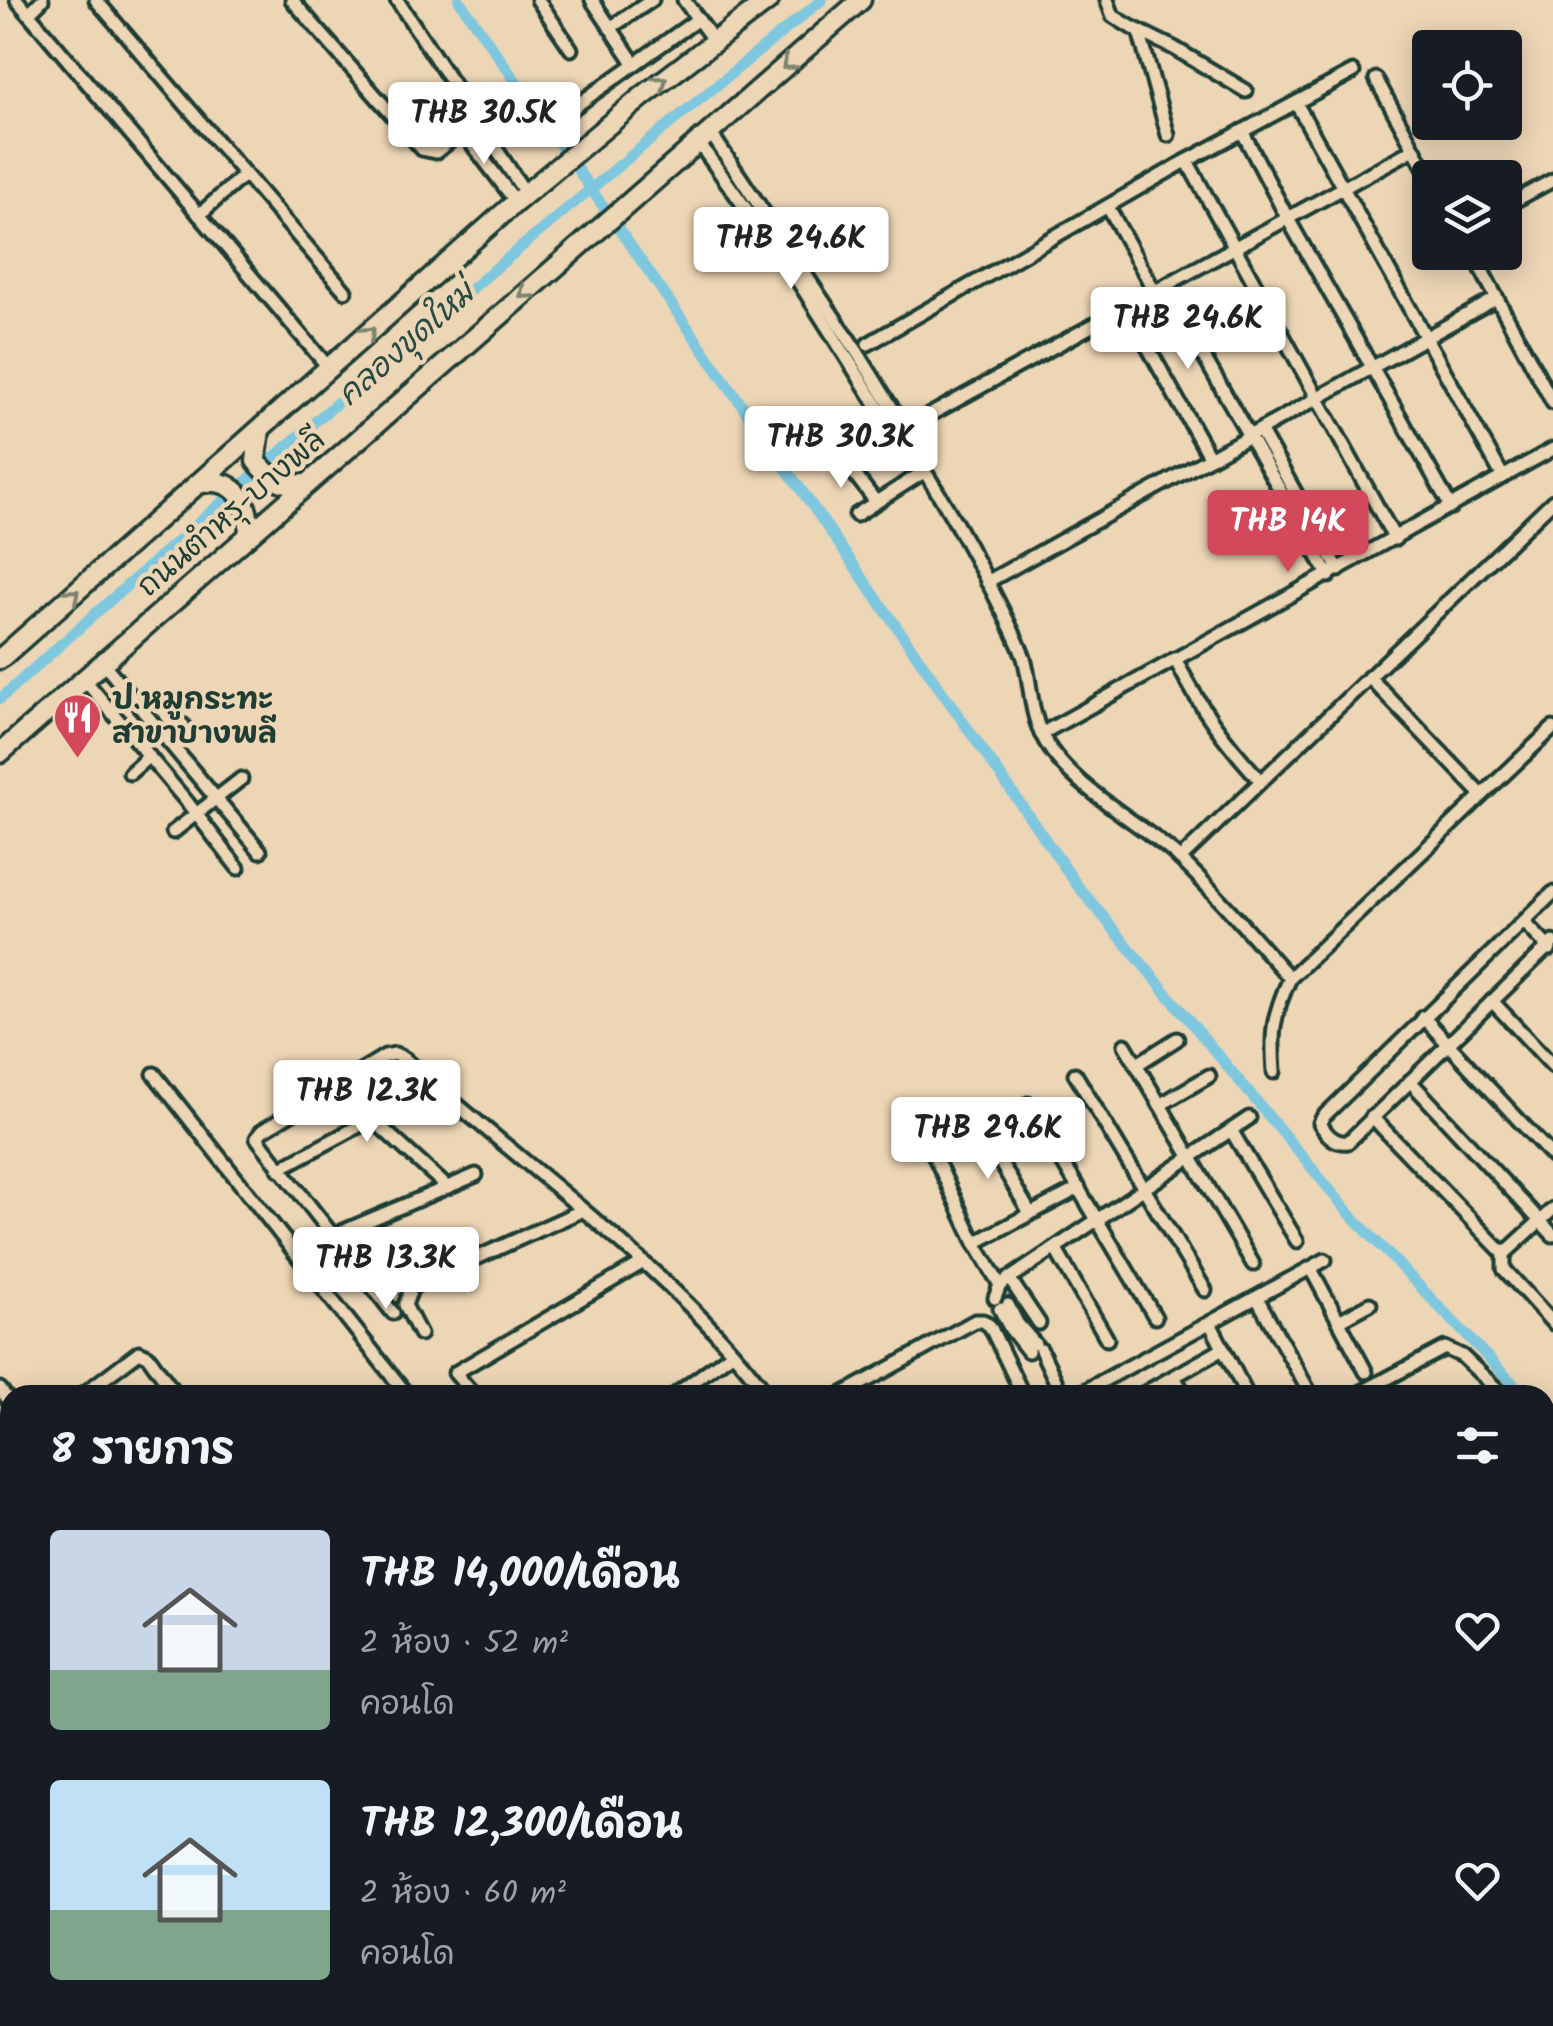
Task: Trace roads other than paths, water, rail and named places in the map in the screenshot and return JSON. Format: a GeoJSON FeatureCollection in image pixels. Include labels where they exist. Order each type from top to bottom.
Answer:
{"type":"FeatureCollection","features":[{"type":"Feature","properties":{"kind":"main road","name":"ถนนตำหรุ-บางพลี"},"geometry":{"type":"LineString","coordinates":[[0,660],[521,198],[769,0]]}},
{"type":"Feature","properties":{"kind":"main road","name":"ถนนตำหรุ-บางพลี"},"geometry":{"type":"LineString","coordinates":[[0,753],[862,0]]}},
{"type":"Feature","properties":{"kind":"main road"},"geometry":{"type":"LineString","coordinates":[[260,429],[262,468],[275,482],[307,484]]}},
{"type":"Feature","properties":{"kind":"main road"},"geometry":{"type":"LineString","coordinates":[[198,484],[212,480],[236,491],[248,507],[248,536]]}},
{"type":"Feature","properties":{"kind":"street"},"geometry":{"type":"LineString","coordinates":[[18,0],[328,368]]}},
{"type":"Feature","properties":{"kind":"street"},"geometry":{"type":"LineString","coordinates":[[29,13],[42,0]]}},
{"type":"Feature","properties":{"kind":"street"},"geometry":{"type":"LineString","coordinates":[[96,0],[344,291]]}},
{"type":"Feature","properties":{"kind":"street"},"geometry":{"type":"LineString","coordinates":[[292,0],[422,148],[436,152],[478,119]]}},
{"type":"Feature","properties":{"kind":"street"},"geometry":{"type":"LineString","coordinates":[[397,0],[478,119],[521,198]]}},
{"type":"Feature","properties":{"kind":"street"},"geometry":{"type":"LineString","coordinates":[[538,0],[570,49]]}},
{"type":"Feature","properties":{"kind":"street"},"geometry":{"type":"LineString","coordinates":[[592,0],[634,63]]}},
{"type":"Feature","properties":{"kind":"street"},"geometry":{"type":"LineString","coordinates":[[610,28],[652,0]]}},
{"type":"Feature","properties":{"kind":"street"},"geometry":{"type":"LineString","coordinates":[[684,0],[714,41]]}},
{"type":"Feature","properties":{"kind":"street"},"geometry":{"type":"LineString","coordinates":[[1107,0],[1113,16],[1246,91]]}},
{"type":"Feature","properties":{"kind":"street"},"geometry":{"type":"LineString","coordinates":[[563,115],[698,19]]}},
{"type":"Feature","properties":{"kind":"street"},"geometry":{"type":"LineString","coordinates":[[1139,31],[1168,135]]}},
{"type":"Feature","properties":{"kind":"street"},"geometry":{"type":"LineString","coordinates":[[868,344],[1186,161],[1353,72]]}},
{"type":"Feature","properties":{"kind":"street"},"geometry":{"type":"LineString","coordinates":[[1376,79],[1420,160]]}},
{"type":"Feature","properties":{"kind":"street"},"geometry":{"type":"LineString","coordinates":[[1296,102],[1503,477]]}},
{"type":"Feature","properties":{"kind":"street"},"geometry":{"type":"LineString","coordinates":[[462,131],[521,198]]}},
{"type":"Feature","properties":{"kind":"street"},"geometry":{"type":"LineString","coordinates":[[1242,131],[1451,507]]}},
{"type":"Feature","properties":{"kind":"street"},"geometry":{"type":"LineString","coordinates":[[704,137],[856,350],[925,471],[987,582],[1023,657],[1042,734],[1081,780],[1180,859],[1290,978]]}},
{"type":"Feature","properties":{"kind":"street"},"geometry":{"type":"LineString","coordinates":[[902,435],[1414,149]]}},
{"type":"Feature","properties":{"kind":"street"},"geometry":{"type":"LineString","coordinates":[[1186,161],[1395,538]]}},
{"type":"Feature","properties":{"kind":"street"},"geometry":{"type":"LineString","coordinates":[[199,215],[245,174]]}},
{"type":"Feature","properties":{"kind":"street"},"geometry":{"type":"LineString","coordinates":[[1522,197],[1553,180]]}},
{"type":"Feature","properties":{"kind":"street"},"geometry":{"type":"LineString","coordinates":[[1108,207],[1254,433],[1334,573]]}},
{"type":"Feature","properties":{"kind":"street"},"geometry":{"type":"LineString","coordinates":[[1482,270],[1553,403]]}},
{"type":"Feature","properties":{"kind":"street"},"geometry":{"type":"LineString","coordinates":[[987,582],[1497,298]]}},
{"type":"Feature","properties":{"kind":"street"},"geometry":{"type":"LineString","coordinates":[[1126,308],[1210,458]]}},
{"type":"Feature","properties":{"kind":"street"},"geometry":{"type":"LineString","coordinates":[[1042,734],[1553,449]]}},
{"type":"Feature","properties":{"kind":"street"},"geometry":{"type":"LineString","coordinates":[[856,462],[856,476],[876,502]]}},
{"type":"Feature","properties":{"kind":"street"},"geometry":{"type":"LineString","coordinates":[[856,515],[925,471]]}},
{"type":"Feature","properties":{"kind":"street"},"geometry":{"type":"LineString","coordinates":[[1180,859],[1553,501]]}},
{"type":"Feature","properties":{"kind":"street"},"geometry":{"type":"LineString","coordinates":[[1176,659],[1221,738],[1261,781]]}},
{"type":"Feature","properties":{"kind":"street"},"geometry":{"type":"LineString","coordinates":[[103,663],[260,851]]}},
{"type":"Feature","properties":{"kind":"street"},"geometry":{"type":"LineString","coordinates":[[1370,677],[1482,796]]}},
{"type":"Feature","properties":{"kind":"street"},"geometry":{"type":"LineString","coordinates":[[84,680],[238,868]]}},
{"type":"Feature","properties":{"kind":"street"},"geometry":{"type":"LineString","coordinates":[[167,739],[183,725]]}},
{"type":"Feature","properties":{"kind":"street"},"geometry":{"type":"LineString","coordinates":[[1274,1072],[1271,1028],[1290,978],[1553,728]]}},
{"type":"Feature","properties":{"kind":"street"},"geometry":{"type":"LineString","coordinates":[[130,773],[148,756]]}},
{"type":"Feature","properties":{"kind":"street"},"geometry":{"type":"LineString","coordinates":[[174,832],[241,778]]}},
{"type":"Feature","properties":{"kind":"street"},"geometry":{"type":"LineString","coordinates":[[1524,922],[1551,947],[1348,1142],[1332,1139],[1320,1123],[1423,1017],[1553,893]]}},
{"type":"Feature","properties":{"kind":"street"},"geometry":{"type":"LineString","coordinates":[[1492,1001],[1553,1066]]}},
{"type":"Feature","properties":{"kind":"street"},"geometry":{"type":"LineString","coordinates":[[1423,1017],[1553,1156]]}},
{"type":"Feature","properties":{"kind":"street"},"geometry":{"type":"LineString","coordinates":[[1136,1065],[1176,1039]]}},
{"type":"Feature","properties":{"kind":"street"},"geometry":{"type":"LineString","coordinates":[[1125,1045],[1253,1264]]}},
{"type":"Feature","properties":{"kind":"street"},"geometry":{"type":"LineString","coordinates":[[393,1313],[257,1138],[262,1131],[385,1056],[395,1054],[642,1263],[700,1317],[759,1385]]}},
{"type":"Feature","properties":{"kind":"street"},"geometry":{"type":"LineString","coordinates":[[154,1074],[399,1385]]}},
{"type":"Feature","properties":{"kind":"street"},"geometry":{"type":"LineString","coordinates":[[1075,1074],[1205,1290]]}},
{"type":"Feature","properties":{"kind":"street"},"geometry":{"type":"LineString","coordinates":[[1160,1105],[1209,1076]]}},
{"type":"Feature","properties":{"kind":"street"},"geometry":{"type":"LineString","coordinates":[[1410,1081],[1553,1235]]}},
{"type":"Feature","properties":{"kind":"street"},"geometry":{"type":"LineString","coordinates":[[1028,1104],[1154,1317]]}},
{"type":"Feature","properties":{"kind":"street"},"geometry":{"type":"LineString","coordinates":[[1372,1117],[1504,1254],[1504,1269],[1553,1322]]}},
{"type":"Feature","properties":{"kind":"street"},"geometry":{"type":"LineString","coordinates":[[1002,1295],[1056,1250],[1249,1118]]}},
{"type":"Feature","properties":{"kind":"street"},"geometry":{"type":"LineString","coordinates":[[278,1169],[372,1119],[447,1187]]}},
{"type":"Feature","properties":{"kind":"street"},"geometry":{"type":"LineString","coordinates":[[981,1129],[1030,1214]]}},
{"type":"Feature","properties":{"kind":"street"},"geometry":{"type":"LineString","coordinates":[[1231,1130],[1297,1242]]}},
{"type":"Feature","properties":{"kind":"street"},"geometry":{"type":"LineString","coordinates":[[935,1156],[1013,1326],[1047,1364],[1057,1385]]}},
{"type":"Feature","properties":{"kind":"street"},"geometry":{"type":"LineString","coordinates":[[332,1236],[476,1175]]}},
{"type":"Feature","properties":{"kind":"street"},"geometry":{"type":"LineString","coordinates":[[975,1243],[1080,1188]]}},
{"type":"Feature","properties":{"kind":"street"},"geometry":{"type":"LineString","coordinates":[[1504,1254],[1553,1208]]}},
{"type":"Feature","properties":{"kind":"street"},"geometry":{"type":"LineString","coordinates":[[420,1334],[405,1305],[412,1287],[581,1211]]}},
{"type":"Feature","properties":{"kind":"street"},"geometry":{"type":"LineString","coordinates":[[1056,1250],[1107,1339]]}},
{"type":"Feature","properties":{"kind":"street"},"geometry":{"type":"LineString","coordinates":[[1096,1385],[1326,1260]]}},
{"type":"Feature","properties":{"kind":"street"},"geometry":{"type":"LineString","coordinates":[[465,1385],[455,1373],[642,1263]]}},
{"type":"Feature","properties":{"kind":"street"},"geometry":{"type":"LineString","coordinates":[[1310,1268],[1366,1372]]}},
{"type":"Feature","properties":{"kind":"street"},"geometry":{"type":"LineString","coordinates":[[1002,1295],[1039,1323]]}},
{"type":"Feature","properties":{"kind":"street"},"geometry":{"type":"LineString","coordinates":[[1257,1298],[1305,1385]]}},
{"type":"Feature","properties":{"kind":"street"},"geometry":{"type":"LineString","coordinates":[[1339,1321],[1370,1304]]}},
{"type":"Feature","properties":{"kind":"street"},"geometry":{"type":"LineString","coordinates":[[859,1385],[976,1321],[990,1326],[1019,1385]]}},
{"type":"Feature","properties":{"kind":"street"},"geometry":{"type":"LineString","coordinates":[[1210,1324],[1241,1385]]}},
{"type":"Feature","properties":{"kind":"street"},"geometry":{"type":"LineString","coordinates":[[996,1340],[1013,1326]]}},
{"type":"Feature","properties":{"kind":"street"},"geometry":{"type":"LineString","coordinates":[[1375,1385],[1446,1348],[1462,1356],[1492,1385]]}},
{"type":"Feature","properties":{"kind":"street"},"geometry":{"type":"LineString","coordinates":[[1158,1385],[1224,1349]]}},
{"type":"Feature","properties":{"kind":"street"},"geometry":{"type":"LineString","coordinates":[[103,1385],[133,1355],[144,1353],[168,1385]]}},
{"type":"Feature","properties":{"kind":"street"},"geometry":{"type":"LineString","coordinates":[[689,1385],[732,1353]]}},
{"type":"Feature","properties":{"kind":"street"},"geometry":{"type":"LineString","coordinates":[[1174,1376],[1179,1385]]}},
{"type":"Feature","properties":{"kind":"street"},"geometry":{"type":"LineString","coordinates":[[0,1775],[0,1782]]}},
{"type":"Feature","properties":{"kind":"waterway"},"geometry":{"type":"LineString","coordinates":[[459,0],[1077,885],[1349,1213],[1514,1385]]}},
{"type":"Feature","properties":{"kind":"waterway","name":"คลองขุดใหม่"},"geometry":{"type":"LineString","coordinates":[[0,699],[406,344],[822,0]]}},
{"type":"Feature","properties":{"kind":"place","name":"ป.หมูกระทะ สาขาบางพลี"},"geometry":{"type":"Point","coordinates":[77,760]}}]}
